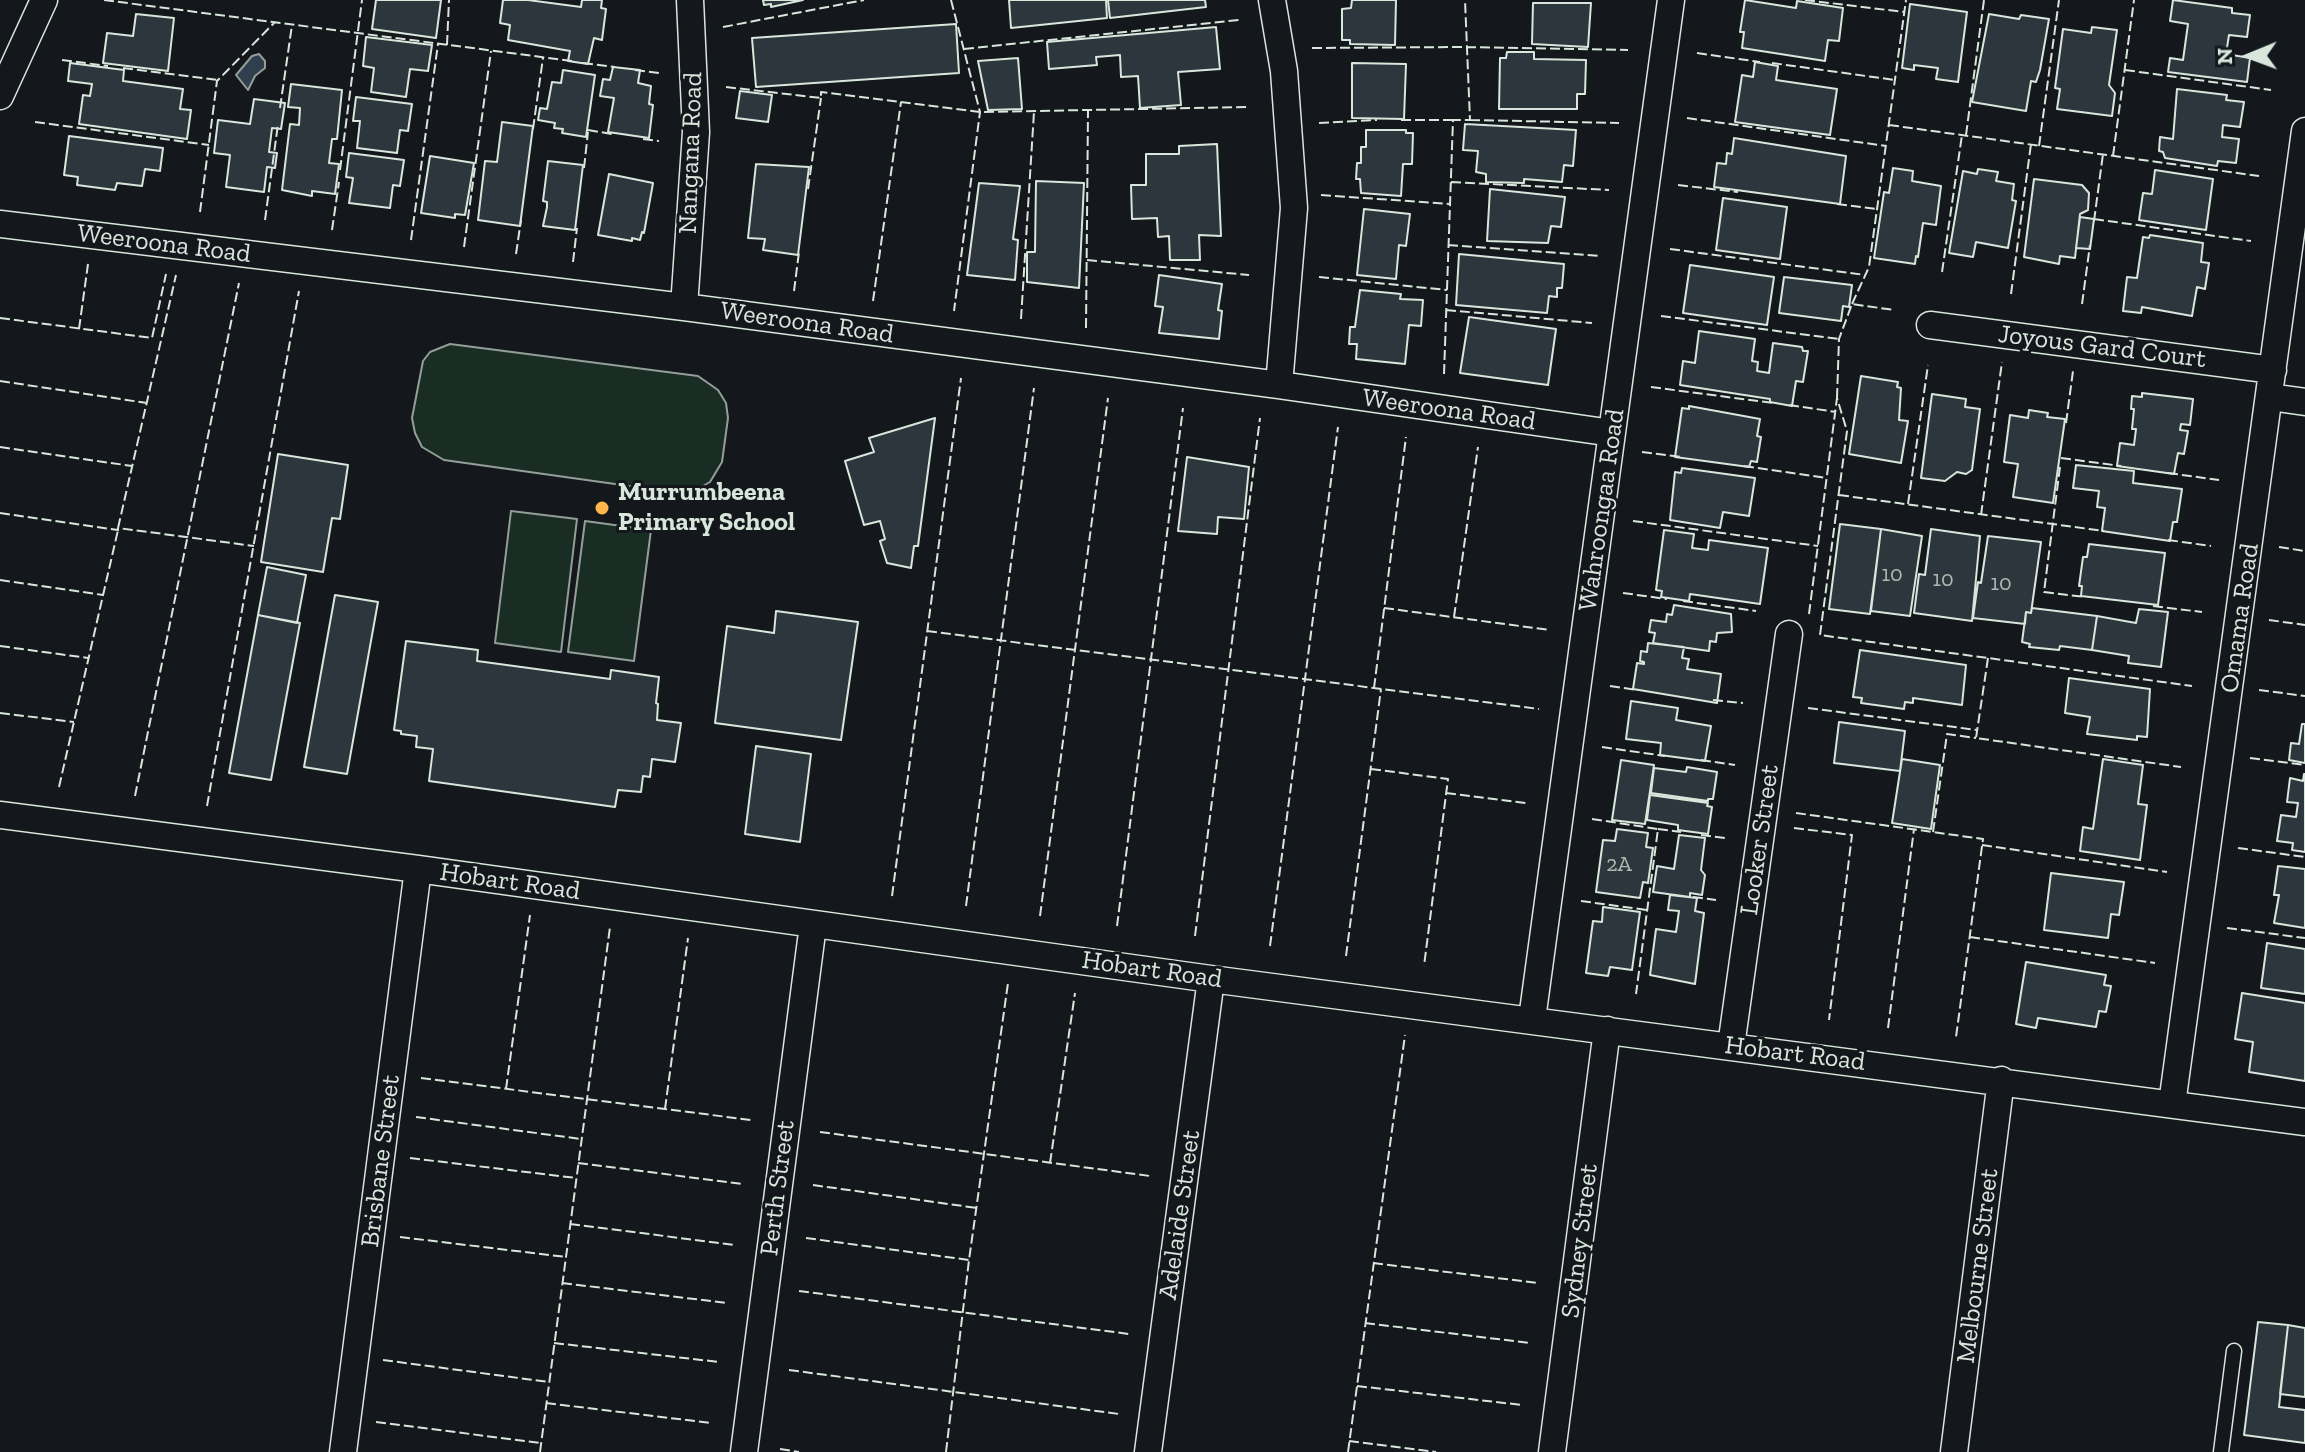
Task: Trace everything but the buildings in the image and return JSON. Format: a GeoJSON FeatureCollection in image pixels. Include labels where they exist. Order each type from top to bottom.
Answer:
{"type":"FeatureCollection","features":[{"type":"Feature","properties":{"kind":"street"},"geometry":{"type":"LineString","coordinates":[[0,96],[44,0]]}},
{"type":"Feature","properties":{"kind":"street","name":"Nangana Road"},"geometry":{"type":"LineString","coordinates":[[684,307],[696,132],[690,0]]}},
{"type":"Feature","properties":{"kind":"street"},"geometry":{"type":"LineString","coordinates":[[1272,0],[1284,71],[1294,208],[1279,385]]}},
{"type":"Feature","properties":{"kind":"street","name":"Wahroongaa Road"},"geometry":{"type":"LineString","coordinates":[[1532,1019],[1671,0]]}},
{"type":"Feature","properties":{"kind":"street","name":"Omama Road"},"geometry":{"type":"LineString","coordinates":[[2172,1104],[2305,131]]}},
{"type":"Feature","properties":{"kind":"street","name":"Weeroona Road"},"geometry":{"type":"LineString","coordinates":[[0,224],[684,307],[1279,385],[1612,433]]}},
{"type":"Feature","properties":{"kind":"street","name":"Joyous Gard Court"},"geometry":{"type":"LineString","coordinates":[[1930,325],[2273,370]]}},
{"type":"Feature","properties":{"kind":"street"},"geometry":{"type":"LineString","coordinates":[[2270,397],[2305,402]]}},
{"type":"Feature","properties":{"kind":"street","name":"Looker Street"},"geometry":{"type":"LineString","coordinates":[[1731,1046],[1789,634]]}},
{"type":"Feature","properties":{"kind":"street","name":"Hobart Road"},"geometry":{"type":"LineString","coordinates":[[0,815],[418,869],[1211,979],[2305,1122]]}},
{"type":"Feature","properties":{"kind":"street","name":"Brisbane Street"},"geometry":{"type":"LineString","coordinates":[[343,1452],[418,869]]}},
{"type":"Feature","properties":{"kind":"street","name":"Perth Street"},"geometry":{"type":"LineString","coordinates":[[744,1452],[813,925]]}},
{"type":"Feature","properties":{"kind":"street","name":"Adelaide Street"},"geometry":{"type":"LineString","coordinates":[[1148,1452],[1211,979]]}},
{"type":"Feature","properties":{"kind":"street","name":"Sydney Street"},"geometry":{"type":"LineString","coordinates":[[1552,1452],[1607,1030]]}},
{"type":"Feature","properties":{"kind":"street","name":"Melbourne Street"},"geometry":{"type":"LineString","coordinates":[[1954,1452],[2001,1080]]}},
{"type":"Feature","properties":{"kind":"lane"},"geometry":{"type":"LineString","coordinates":[[2221,1452],[2234,1351]]}},
{"type":"Feature","properties":{"kind":"green space"},"geometry":{"type":"Polygon","coordinates":[[[450,344],[698,376],[718,390],[726,403],[728,418],[722,462],[710,482],[696,490],[679,493],[444,460],[422,447],[412,418],[423,361],[430,352],[450,344]]]}},
{"type":"Feature","properties":{"kind":"green space"},"geometry":{"type":"Polygon","coordinates":[[[511,511],[577,519],[561,652],[495,643],[511,511]]]}},
{"type":"Feature","properties":{"kind":"green space"},"geometry":{"type":"Polygon","coordinates":[[[585,521],[651,530],[634,661],[568,652],[585,521]]]}},
{"type":"Feature","properties":{"kind":"water"},"geometry":{"type":"Polygon","coordinates":[[[259,54],[265,61],[265,68],[255,76],[248,90],[236,75],[252,56],[259,54]]]}},
{"type":"Feature","properties":{"kind":"fence"},"geometry":{"type":"LineString","coordinates":[[104,0],[572,61]]}},
{"type":"Feature","properties":{"kind":"fence"},"geometry":{"type":"LineString","coordinates":[[340,170],[362,0]]}},
{"type":"Feature","properties":{"kind":"fence"},"geometry":{"type":"LineString","coordinates":[[447,45],[449,0]]}},
{"type":"Feature","properties":{"kind":"fence"},"geometry":{"type":"LineString","coordinates":[[723,27],[864,0]]}},
{"type":"Feature","properties":{"kind":"fence"},"geometry":{"type":"LineString","coordinates":[[951,0],[980,112],[954,311]]}},
{"type":"Feature","properties":{"kind":"fence"},"geometry":{"type":"LineString","coordinates":[[1444,374],[1453,120],[1470,120],[1465,0]]}},
{"type":"Feature","properties":{"kind":"fence"},"geometry":{"type":"LineString","coordinates":[[1805,0],[1904,12]]}},
{"type":"Feature","properties":{"kind":"fence"},"geometry":{"type":"LineString","coordinates":[[1852,304],[1869,267],[1906,0]]}},
{"type":"Feature","properties":{"kind":"fence"},"geometry":{"type":"LineString","coordinates":[[1966,135],[1984,0]]}},
{"type":"Feature","properties":{"kind":"fence"},"geometry":{"type":"LineString","coordinates":[[2039,146],[2059,0]]}},
{"type":"Feature","properties":{"kind":"fence"},"geometry":{"type":"LineString","coordinates":[[2113,156],[2134,0]]}},
{"type":"Feature","properties":{"kind":"fence"},"geometry":{"type":"LineString","coordinates":[[964,49],[1239,20]]}},
{"type":"Feature","properties":{"kind":"fence"},"geometry":{"type":"LineString","coordinates":[[200,212],[217,81],[275,22]]}},
{"type":"Feature","properties":{"kind":"fence"},"geometry":{"type":"LineString","coordinates":[[280,108],[292,25]]}},
{"type":"Feature","properties":{"kind":"fence"},"geometry":{"type":"LineString","coordinates":[[411,240],[438,44]]}},
{"type":"Feature","properties":{"kind":"fence"},"geometry":{"type":"LineString","coordinates":[[1312,48],[1628,50]]}},
{"type":"Feature","properties":{"kind":"fence"},"geometry":{"type":"LineString","coordinates":[[464,247],[491,51]]}},
{"type":"Feature","properties":{"kind":"fence"},"geometry":{"type":"LineString","coordinates":[[1697,53],[1760,62]]}},
{"type":"Feature","properties":{"kind":"fence"},"geometry":{"type":"LineString","coordinates":[[533,129],[543,58]]}},
{"type":"Feature","properties":{"kind":"fence"},"geometry":{"type":"LineString","coordinates":[[62,60],[108,66]]}},
{"type":"Feature","properties":{"kind":"fence"},"geometry":{"type":"LineString","coordinates":[[583,63],[615,67]]}},
{"type":"Feature","properties":{"kind":"fence"},"geometry":{"type":"LineString","coordinates":[[1772,63],[1895,80]]}},
{"type":"Feature","properties":{"kind":"fence"},"geometry":{"type":"LineString","coordinates":[[123,68],[219,80]]}},
{"type":"Feature","properties":{"kind":"fence"},"geometry":{"type":"LineString","coordinates":[[635,70],[659,73]]}},
{"type":"Feature","properties":{"kind":"fence"},"geometry":{"type":"LineString","coordinates":[[2125,70],[2271,90]]}},
{"type":"Feature","properties":{"kind":"fence"},"geometry":{"type":"LineString","coordinates":[[726,87],[821,98],[821,92],[980,112],[1250,107]]}},
{"type":"Feature","properties":{"kind":"fence"},"geometry":{"type":"LineString","coordinates":[[808,189],[821,98]]}},
{"type":"Feature","properties":{"kind":"fence"},"geometry":{"type":"LineString","coordinates":[[873,301],[901,102]]}},
{"type":"Feature","properties":{"kind":"fence"},"geometry":{"type":"LineString","coordinates":[[1086,328],[1088,111]]}},
{"type":"Feature","properties":{"kind":"fence"},"geometry":{"type":"LineString","coordinates":[[1021,319],[1034,112]]}},
{"type":"Feature","properties":{"kind":"fence"},"geometry":{"type":"LineString","coordinates":[[1687,118],[1886,146]]}},
{"type":"Feature","properties":{"kind":"fence"},"geometry":{"type":"LineString","coordinates":[[1319,123],[1377,120]]}},
{"type":"Feature","properties":{"kind":"fence"},"geometry":{"type":"LineString","coordinates":[[1401,120],[1453,120]]}},
{"type":"Feature","properties":{"kind":"fence"},"geometry":{"type":"LineString","coordinates":[[1470,120],[1619,123]]}},
{"type":"Feature","properties":{"kind":"fence"},"geometry":{"type":"LineString","coordinates":[[35,122],[209,145]]}},
{"type":"Feature","properties":{"kind":"fence"},"geometry":{"type":"LineString","coordinates":[[265,220],[278,124]]}},
{"type":"Feature","properties":{"kind":"fence"},"geometry":{"type":"LineString","coordinates":[[1889,125],[2259,176]]}},
{"type":"Feature","properties":{"kind":"fence"},"geometry":{"type":"LineString","coordinates":[[588,130],[612,134]]}},
{"type":"Feature","properties":{"kind":"fence"},"geometry":{"type":"LineString","coordinates":[[584,168],[588,132]]}},
{"type":"Feature","properties":{"kind":"fence"},"geometry":{"type":"LineString","coordinates":[[1942,272],[1962,135]]}},
{"type":"Feature","properties":{"kind":"fence"},"geometry":{"type":"LineString","coordinates":[[643,139],[659,141]]}},
{"type":"Feature","properties":{"kind":"fence"},"geometry":{"type":"LineString","coordinates":[[2011,294],[2031,144]]}},
{"type":"Feature","properties":{"kind":"fence"},"geometry":{"type":"LineString","coordinates":[[2094,221],[2103,154]]}},
{"type":"Feature","properties":{"kind":"fence"},"geometry":{"type":"LineString","coordinates":[[332,230],[339,182]]}},
{"type":"Feature","properties":{"kind":"fence"},"geometry":{"type":"LineString","coordinates":[[1451,182],[1609,190]]}},
{"type":"Feature","properties":{"kind":"fence"},"geometry":{"type":"LineString","coordinates":[[1678,185],[1738,192]]}},
{"type":"Feature","properties":{"kind":"fence"},"geometry":{"type":"LineString","coordinates":[[1321,195],[1450,204]]}},
{"type":"Feature","properties":{"kind":"fence"},"geometry":{"type":"LineString","coordinates":[[1837,204],[1877,209]]}},
{"type":"Feature","properties":{"kind":"fence"},"geometry":{"type":"LineString","coordinates":[[2094,219],[2251,241]]}},
{"type":"Feature","properties":{"kind":"fence"},"geometry":{"type":"LineString","coordinates":[[516,254],[521,220]]}},
{"type":"Feature","properties":{"kind":"fence"},"geometry":{"type":"LineString","coordinates":[[573,262],[577,228]]}},
{"type":"Feature","properties":{"kind":"fence"},"geometry":{"type":"LineString","coordinates":[[1448,245],[1601,256]]}},
{"type":"Feature","properties":{"kind":"fence"},"geometry":{"type":"LineString","coordinates":[[2082,304],[2090,245]]}},
{"type":"Feature","properties":{"kind":"fence"},"geometry":{"type":"LineString","coordinates":[[1670,249],[1865,275]]}},
{"type":"Feature","properties":{"kind":"fence"},"geometry":{"type":"LineString","coordinates":[[794,291],[799,252]]}},
{"type":"Feature","properties":{"kind":"fence"},"geometry":{"type":"LineString","coordinates":[[1087,260],[1249,275]]}},
{"type":"Feature","properties":{"kind":"fence"},"geometry":{"type":"LineString","coordinates":[[79,329],[88,264]]}},
{"type":"Feature","properties":{"kind":"fence"},"geometry":{"type":"LineString","coordinates":[[0,318],[152,338],[166,274]]}},
{"type":"Feature","properties":{"kind":"fence"},"geometry":{"type":"LineString","coordinates":[[118,528],[176,275]]}},
{"type":"Feature","properties":{"kind":"fence"},"geometry":{"type":"LineString","coordinates":[[1319,277],[1447,290]]}},
{"type":"Feature","properties":{"kind":"fence"},"geometry":{"type":"LineString","coordinates":[[135,796],[239,283]]}},
{"type":"Feature","properties":{"kind":"fence"},"geometry":{"type":"LineString","coordinates":[[207,806],[299,291]]}},
{"type":"Feature","properties":{"kind":"fence"},"geometry":{"type":"LineString","coordinates":[[1837,398],[1839,339],[1852,304],[1894,310]]}},
{"type":"Feature","properties":{"kind":"fence"},"geometry":{"type":"LineString","coordinates":[[1446,310],[1592,323]]}},
{"type":"Feature","properties":{"kind":"fence"},"geometry":{"type":"LineString","coordinates":[[1661,316],[1839,339]]}},
{"type":"Feature","properties":{"kind":"fence"},"geometry":{"type":"LineString","coordinates":[[1981,515],[2002,362]]}},
{"type":"Feature","properties":{"kind":"fence"},"geometry":{"type":"LineString","coordinates":[[1908,504],[1928,365]]}},
{"type":"Feature","properties":{"kind":"fence"},"geometry":{"type":"LineString","coordinates":[[2066,423],[2073,371]]}},
{"type":"Feature","properties":{"kind":"fence"},"geometry":{"type":"LineString","coordinates":[[892,896],[961,378]]}},
{"type":"Feature","properties":{"kind":"fence"},"geometry":{"type":"LineString","coordinates":[[0,381],[147,403]]}},
{"type":"Feature","properties":{"kind":"fence"},"geometry":{"type":"LineString","coordinates":[[1651,387],[1773,403]]}},
{"type":"Feature","properties":{"kind":"fence"},"geometry":{"type":"LineString","coordinates":[[966,906],[1034,388]]}},
{"type":"Feature","properties":{"kind":"fence"},"geometry":{"type":"LineString","coordinates":[[1040,916],[1108,398]]}},
{"type":"Feature","properties":{"kind":"fence"},"geometry":{"type":"LineString","coordinates":[[1809,614],[1837,398],[1847,431],[1820,635],[2192,686]]}},
{"type":"Feature","properties":{"kind":"fence"},"geometry":{"type":"LineString","coordinates":[[1789,405],[1836,412]]}},
{"type":"Feature","properties":{"kind":"fence"},"geometry":{"type":"LineString","coordinates":[[1117,926],[1183,408]]}},
{"type":"Feature","properties":{"kind":"fence"},"geometry":{"type":"LineString","coordinates":[[1195,936],[1260,418]]}},
{"type":"Feature","properties":{"kind":"fence"},"geometry":{"type":"LineString","coordinates":[[1270,946],[1338,427]]}},
{"type":"Feature","properties":{"kind":"fence"},"geometry":{"type":"LineString","coordinates":[[1374,688],[1406,437]]}},
{"type":"Feature","properties":{"kind":"fence"},"geometry":{"type":"LineString","coordinates":[[0,447],[132,466]]}},
{"type":"Feature","properties":{"kind":"fence"},"geometry":{"type":"LineString","coordinates":[[1454,617],[1478,447]]}},
{"type":"Feature","properties":{"kind":"fence"},"geometry":{"type":"LineString","coordinates":[[1642,452],[1681,457]]}},
{"type":"Feature","properties":{"kind":"fence"},"geometry":{"type":"LineString","coordinates":[[2061,458],[2121,466]]}},
{"type":"Feature","properties":{"kind":"fence"},"geometry":{"type":"LineString","coordinates":[[1744,466],[1827,478]]}},
{"type":"Feature","properties":{"kind":"fence"},"geometry":{"type":"LineString","coordinates":[[2060,467],[2044,592],[2085,597]]}},
{"type":"Feature","properties":{"kind":"fence"},"geometry":{"type":"LineString","coordinates":[[2168,473],[2219,480]]}},
{"type":"Feature","properties":{"kind":"fence"},"geometry":{"type":"LineString","coordinates":[[1839,495],[2104,531]]}},
{"type":"Feature","properties":{"kind":"fence"},"geometry":{"type":"LineString","coordinates":[[0,513],[254,546]]}},
{"type":"Feature","properties":{"kind":"fence"},"geometry":{"type":"LineString","coordinates":[[1633,521],[1818,546]]}},
{"type":"Feature","properties":{"kind":"fence"},"geometry":{"type":"LineString","coordinates":[[59,787],[118,530]]}},
{"type":"Feature","properties":{"kind":"fence"},"geometry":{"type":"LineString","coordinates":[[2168,540],[2211,546]]}},
{"type":"Feature","properties":{"kind":"fence"},"geometry":{"type":"LineString","coordinates":[[2279,547],[2305,551]]}},
{"type":"Feature","properties":{"kind":"fence"},"geometry":{"type":"LineString","coordinates":[[0,580],[103,595]]}},
{"type":"Feature","properties":{"kind":"fence"},"geometry":{"type":"LineString","coordinates":[[1623,593],[1667,599]]}},
{"type":"Feature","properties":{"kind":"fence"},"geometry":{"type":"LineString","coordinates":[[1683,601],[1756,611]]}},
{"type":"Feature","properties":{"kind":"fence"},"geometry":{"type":"LineString","coordinates":[[2153,606],[2202,612]]}},
{"type":"Feature","properties":{"kind":"fence"},"geometry":{"type":"LineString","coordinates":[[1384,608],[1550,630]]}},
{"type":"Feature","properties":{"kind":"fence"},"geometry":{"type":"LineString","coordinates":[[2269,620],[2305,625]]}},
{"type":"Feature","properties":{"kind":"fence"},"geometry":{"type":"LineString","coordinates":[[927,631],[1539,709]]}},
{"type":"Feature","properties":{"kind":"fence"},"geometry":{"type":"LineString","coordinates":[[0,646],[88,658]]}},
{"type":"Feature","properties":{"kind":"fence"},"geometry":{"type":"LineString","coordinates":[[1988,658],[1976,738],[2181,767]]}},
{"type":"Feature","properties":{"kind":"fence"},"geometry":{"type":"LineString","coordinates":[[1610,686],[1638,690]]}},
{"type":"Feature","properties":{"kind":"fence"},"geometry":{"type":"LineString","coordinates":[[1346,956],[1381,689]]}},
{"type":"Feature","properties":{"kind":"fence"},"geometry":{"type":"LineString","coordinates":[[2259,690],[2305,696]]}},
{"type":"Feature","properties":{"kind":"fence"},"geometry":{"type":"LineString","coordinates":[[1713,700],[1743,703]]}},
{"type":"Feature","properties":{"kind":"fence"},"geometry":{"type":"LineString","coordinates":[[1808,708],[1977,730]]}},
{"type":"Feature","properties":{"kind":"fence"},"geometry":{"type":"LineString","coordinates":[[0,713],[74,722]]}},
{"type":"Feature","properties":{"kind":"fence"},"geometry":{"type":"LineString","coordinates":[[1933,832],[1947,734],[1976,738]]}},
{"type":"Feature","properties":{"kind":"fence"},"geometry":{"type":"LineString","coordinates":[[1602,747],[1665,756]]}},
{"type":"Feature","properties":{"kind":"fence"},"geometry":{"type":"LineString","coordinates":[[2250,758],[2305,765]]}},
{"type":"Feature","properties":{"kind":"fence"},"geometry":{"type":"LineString","coordinates":[[1701,760],[1735,765]]}},
{"type":"Feature","properties":{"kind":"fence"},"geometry":{"type":"LineString","coordinates":[[1371,769],[1448,779],[1424,966]]}},
{"type":"Feature","properties":{"kind":"fence"},"geometry":{"type":"LineString","coordinates":[[1446,793],[1526,803]]}},
{"type":"Feature","properties":{"kind":"fence"},"geometry":{"type":"LineString","coordinates":[[1796,813],[1983,839],[1956,1037]]}},
{"type":"Feature","properties":{"kind":"fence"},"geometry":{"type":"LineString","coordinates":[[1592,819],[1658,829],[1636,994]]}},
{"type":"Feature","properties":{"kind":"fence"},"geometry":{"type":"LineString","coordinates":[[1794,828],[1852,835],[1829,1020]]}},
{"type":"Feature","properties":{"kind":"fence"},"geometry":{"type":"LineString","coordinates":[[1658,829],[1681,832]]}},
{"type":"Feature","properties":{"kind":"fence"},"geometry":{"type":"LineString","coordinates":[[1888,1028],[1914,829]]}},
{"type":"Feature","properties":{"kind":"fence"},"geometry":{"type":"LineString","coordinates":[[1701,835],[1725,838]]}},
{"type":"Feature","properties":{"kind":"fence"},"geometry":{"type":"LineString","coordinates":[[1982,845],[2167,872]]}},
{"type":"Feature","properties":{"kind":"fence"},"geometry":{"type":"LineString","coordinates":[[2238,848],[2305,857]]}},
{"type":"Feature","properties":{"kind":"fence"},"geometry":{"type":"LineString","coordinates":[[1693,897],[1716,900]]}},
{"type":"Feature","properties":{"kind":"fence"},"geometry":{"type":"LineString","coordinates":[[1581,901],[1647,910]]}},
{"type":"Feature","properties":{"kind":"fence"},"geometry":{"type":"LineString","coordinates":[[506,1089],[530,915]]}},
{"type":"Feature","properties":{"kind":"fence"},"geometry":{"type":"LineString","coordinates":[[540,1452],[610,927]]}},
{"type":"Feature","properties":{"kind":"fence"},"geometry":{"type":"LineString","coordinates":[[2227,928],[2305,938]]}},
{"type":"Feature","properties":{"kind":"fence"},"geometry":{"type":"LineString","coordinates":[[1970,937],[2155,963]]}},
{"type":"Feature","properties":{"kind":"fence"},"geometry":{"type":"LineString","coordinates":[[665,1109],[688,938]]}},
{"type":"Feature","properties":{"kind":"fence"},"geometry":{"type":"LineString","coordinates":[[946,1452],[1008,983]]}},
{"type":"Feature","properties":{"kind":"fence"},"geometry":{"type":"LineString","coordinates":[[1050,1163],[1075,993]]}},
{"type":"Feature","properties":{"kind":"fence"},"geometry":{"type":"LineString","coordinates":[[1348,1452],[1405,1035]]}},
{"type":"Feature","properties":{"kind":"fence"},"geometry":{"type":"LineString","coordinates":[[421,1078],[751,1120]]}},
{"type":"Feature","properties":{"kind":"fence"},"geometry":{"type":"LineString","coordinates":[[416,1117],[581,1139]]}},
{"type":"Feature","properties":{"kind":"fence"},"geometry":{"type":"LineString","coordinates":[[820,1132],[1150,1176]]}},
{"type":"Feature","properties":{"kind":"fence"},"geometry":{"type":"LineString","coordinates":[[410,1158],[576,1178]]}},
{"type":"Feature","properties":{"kind":"fence"},"geometry":{"type":"LineString","coordinates":[[578,1163],[743,1184]]}},
{"type":"Feature","properties":{"kind":"fence"},"geometry":{"type":"LineString","coordinates":[[813,1185],[977,1208]]}},
{"type":"Feature","properties":{"kind":"fence"},"geometry":{"type":"LineString","coordinates":[[570,1224],[735,1245]]}},
{"type":"Feature","properties":{"kind":"fence"},"geometry":{"type":"LineString","coordinates":[[400,1237],[566,1257]]}},
{"type":"Feature","properties":{"kind":"fence"},"geometry":{"type":"LineString","coordinates":[[806,1238],[969,1260]]}},
{"type":"Feature","properties":{"kind":"fence"},"geometry":{"type":"LineString","coordinates":[[1373,1263],[1538,1283]]}},
{"type":"Feature","properties":{"kind":"fence"},"geometry":{"type":"LineString","coordinates":[[562,1283],[727,1303]]}},
{"type":"Feature","properties":{"kind":"fence"},"geometry":{"type":"LineString","coordinates":[[799,1291],[1129,1334]]}},
{"type":"Feature","properties":{"kind":"fence"},"geometry":{"type":"LineString","coordinates":[[1365,1323],[1530,1343]]}},
{"type":"Feature","properties":{"kind":"fence"},"geometry":{"type":"LineString","coordinates":[[554,1343],[719,1362]]}},
{"type":"Feature","properties":{"kind":"fence"},"geometry":{"type":"LineString","coordinates":[[383,1360],[549,1382]]}},
{"type":"Feature","properties":{"kind":"fence"},"geometry":{"type":"LineString","coordinates":[[789,1370],[1119,1414]]}},
{"type":"Feature","properties":{"kind":"fence"},"geometry":{"type":"LineString","coordinates":[[1357,1386],[1522,1405]]}},
{"type":"Feature","properties":{"kind":"fence"},"geometry":{"type":"LineString","coordinates":[[546,1403],[711,1423]]}},
{"type":"Feature","properties":{"kind":"fence"},"geometry":{"type":"LineString","coordinates":[[376,1422],[541,1443]]}},
{"type":"Feature","properties":{"kind":"fence"},"geometry":{"type":"LineString","coordinates":[[1349,1441],[1436,1452]]}},
{"type":"Feature","properties":{"kind":"fence"},"geometry":{"type":"LineString","coordinates":[[780,1449],[799,1452]]}},
{"type":"Feature","properties":{"kind":"place","name":"Murrumbeena Primary School"},"geometry":{"type":"Point","coordinates":[602,508]}}]}
